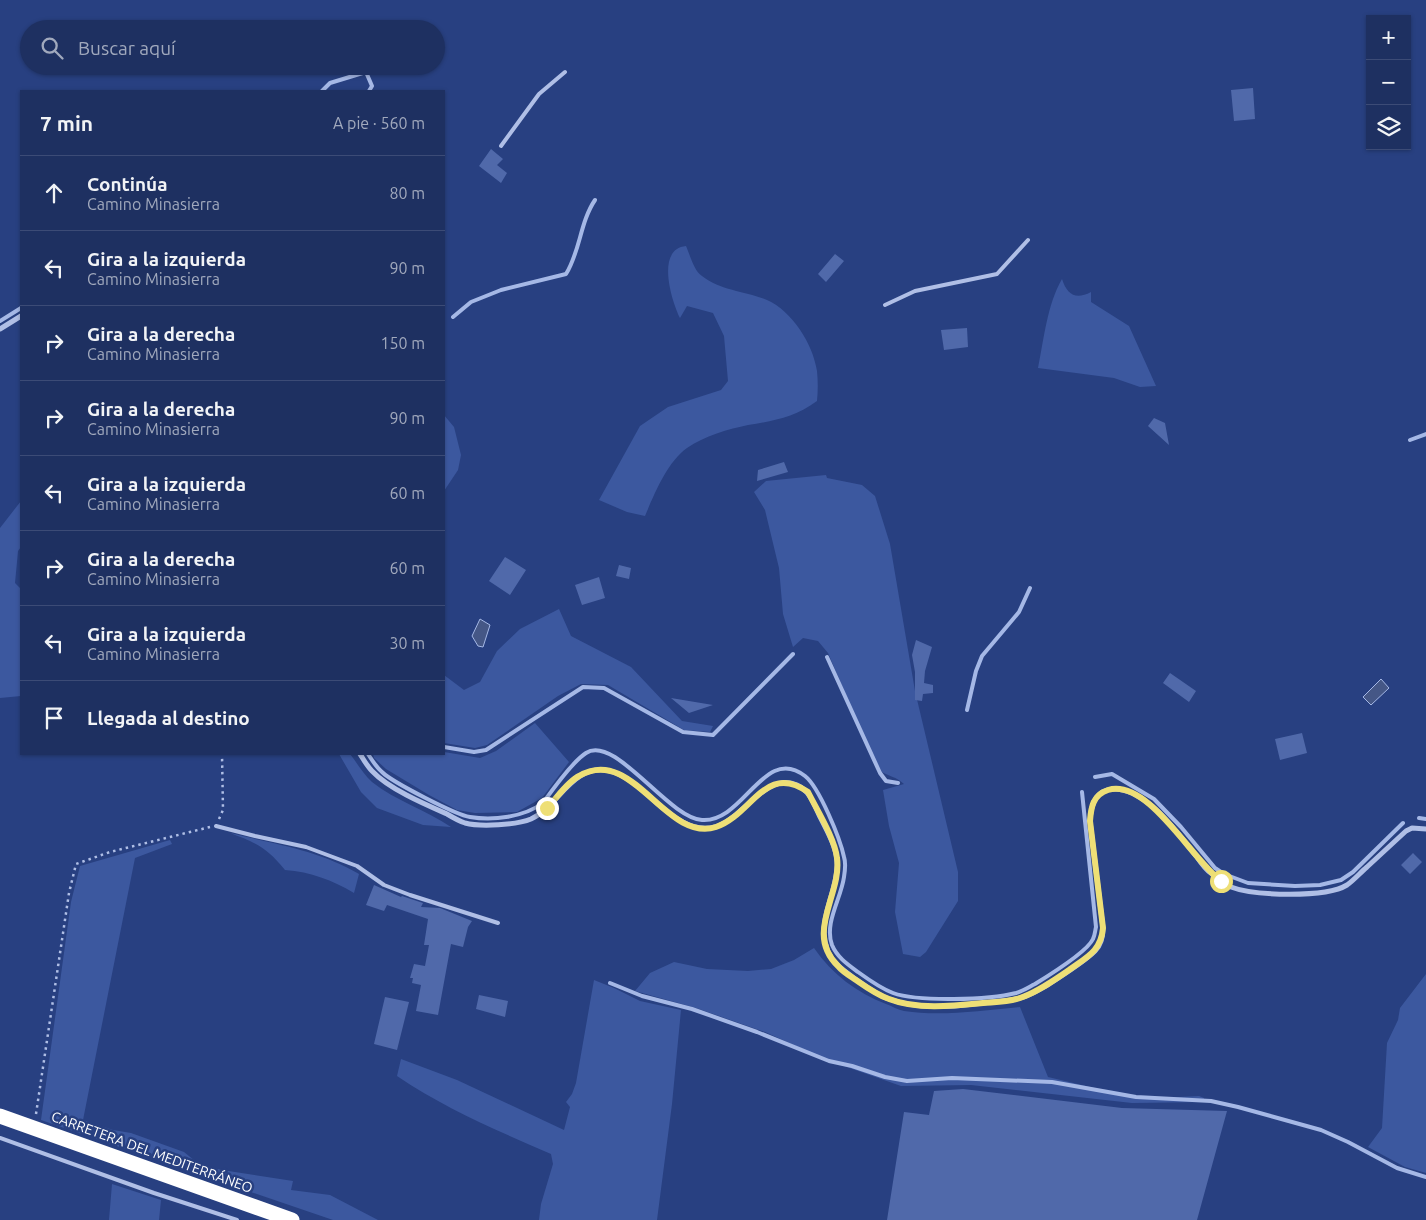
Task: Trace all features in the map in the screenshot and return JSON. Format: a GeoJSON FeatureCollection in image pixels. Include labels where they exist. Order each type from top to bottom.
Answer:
{"type":"FeatureCollection","features":[{"type":"Feature","properties":{"kind":"highway","name":"CARRETERA DEL MEDITERRÁNEO"},"geometry":{"type":"LineString","coordinates":[[0,1116],[292,1220]]}},
{"type":"Feature","properties":{"kind":"street"},"geometry":{"type":"LineString","coordinates":[[0,329],[20,317]]}},
{"type":"Feature","properties":{"kind":"street"},"geometry":{"type":"LineString","coordinates":[[361,755],[370,770],[379,778],[415,800],[466,823],[496,825],[528,820],[547,808],[577,776],[599,770],[611,771],[629,779],[681,822],[697,828],[715,827],[726,822],[764,790],[774,784],[793,783],[808,792],[834,846],[837,858],[838,870],[824,925],[823,937],[830,956],[838,966],[868,988],[890,1000],[908,1004],[966,1005],[1015,1000],[1049,984],[1094,952],[1102,939],[1103,928],[1090,811],[1094,800],[1101,792],[1114,789],[1124,790],[1152,806],[1210,873],[1231,887],[1251,892],[1314,894],[1338,889],[1355,878],[1406,831],[1412,828],[1426,829]]}},
{"type":"Feature","properties":{"kind":"street"},"geometry":{"type":"LineString","coordinates":[[259,1208],[277,1220]]}},
{"type":"Feature","properties":{"kind":"lane"},"geometry":{"type":"LineString","coordinates":[[500,146],[538,94],[565,72]]}},
{"type":"Feature","properties":{"kind":"lane"},"geometry":{"type":"LineString","coordinates":[[885,305],[915,291],[997,274],[1028,240]]}},
{"type":"Feature","properties":{"kind":"lane"},"geometry":{"type":"LineString","coordinates":[[216,826],[306,847],[357,866],[384,885],[498,923]]}},
{"type":"Feature","properties":{"kind":"lane"},"geometry":{"type":"LineString","coordinates":[[0,1138],[154,1193],[237,1220]]}},
{"type":"Feature","properties":{"kind":"path"},"geometry":{"type":"LineString","coordinates":[[34,1128],[69,893],[76,864],[110,852],[216,826],[223,810],[222,755]]}},
{"type":"Feature","properties":{"kind":"shaded area"},"geometry":{"type":"Polygon","coordinates":[[[686,246],[694,267],[699,274],[709,281],[725,288],[767,300],[776,305],[793,320],[806,340],[815,361],[818,378],[817,401],[792,415],[725,431],[701,440],[687,448],[667,470],[645,516],[627,512],[599,500],[640,426],[668,407],[721,390],[728,381],[724,336],[713,313],[687,306],[680,318],[673,300],[668,277],[668,266],[671,256],[677,249],[686,246]]]}},
{"type":"Feature","properties":{"kind":"shaded area"},"geometry":{"type":"Polygon","coordinates":[[[1062,279],[1069,292],[1081,296],[1091,292],[1091,302],[1129,326],[1156,386],[1140,387],[1114,378],[1038,368],[1049,311],[1062,279]]]}},
{"type":"Feature","properties":{"kind":"shaded area"},"geometry":{"type":"Polygon","coordinates":[[[445,416],[454,427],[461,455],[458,470],[445,490],[445,416]]]}},
{"type":"Feature","properties":{"kind":"shaded area"},"geometry":{"type":"Polygon","coordinates":[[[826,475],[827,478],[862,485],[875,496],[890,544],[915,691],[958,872],[958,901],[926,952],[920,957],[903,954],[895,912],[899,863],[889,826],[883,790],[904,784],[878,770],[828,653],[818,641],[803,638],[793,647],[783,614],[779,568],[765,510],[754,492],[766,481],[826,475]]]}},
{"type":"Feature","properties":{"kind":"shaded area"},"geometry":{"type":"Polygon","coordinates":[[[20,502],[20,548],[18,551],[15,583],[20,588],[20,696],[0,698],[0,528],[20,502]]]}},
{"type":"Feature","properties":{"kind":"shaded area"},"geometry":{"type":"Polygon","coordinates":[[[559,609],[571,636],[631,667],[682,721],[713,726],[710,732],[684,730],[608,685],[581,684],[558,696],[487,745],[475,748],[445,743],[445,676],[464,690],[480,682],[497,651],[520,629],[559,609]]]}},
{"type":"Feature","properties":{"kind":"shaded area"},"geometry":{"type":"Polygon","coordinates":[[[480,619],[490,625],[483,647],[478,646],[472,636],[480,619]]]}},
{"type":"Feature","properties":{"kind":"shaded area"},"geometry":{"type":"Polygon","coordinates":[[[1381,679],[1389,688],[1371,705],[1363,697],[1381,679]]]}},
{"type":"Feature","properties":{"kind":"shaded area"},"geometry":{"type":"Polygon","coordinates":[[[535,723],[569,762],[542,798],[517,812],[475,813],[457,810],[429,795],[386,769],[373,755],[445,755],[445,752],[480,758],[496,751],[535,723]]]}},
{"type":"Feature","properties":{"kind":"shaded area"},"geometry":{"type":"Polygon","coordinates":[[[340,755],[351,755],[363,772],[381,789],[451,827],[423,825],[377,808],[361,792],[340,755]]]}},
{"type":"Feature","properties":{"kind":"shaded area"},"geometry":{"type":"Polygon","coordinates":[[[230,833],[312,853],[344,866],[359,874],[354,893],[321,877],[285,870],[273,856],[261,847],[230,833]]]}},
{"type":"Feature","properties":{"kind":"shaded area"},"geometry":{"type":"Polygon","coordinates":[[[170,840],[172,844],[135,858],[83,1120],[113,1130],[131,1133],[184,1152],[200,1165],[293,1181],[291,1190],[330,1195],[378,1220],[333,1220],[41,1120],[71,902],[80,866],[170,840]]]}},
{"type":"Feature","properties":{"kind":"shaded area"},"geometry":{"type":"Polygon","coordinates":[[[814,948],[846,982],[875,1000],[902,1010],[918,1013],[947,1013],[1020,1007],[1048,1077],[1141,1099],[1199,1096],[1204,1098],[1204,1102],[1132,1103],[971,1085],[901,1086],[827,1060],[765,1032],[696,1008],[635,991],[650,973],[674,962],[707,969],[748,971],[771,969],[794,960],[814,948]]]}},
{"type":"Feature","properties":{"kind":"shaded area"},"geometry":{"type":"Polygon","coordinates":[[[1426,974],[1426,1173],[1405,1167],[1368,1147],[1382,1128],[1387,1043],[1398,1020],[1400,1008],[1426,974]]]}},
{"type":"Feature","properties":{"kind":"shaded area"},"geometry":{"type":"Polygon","coordinates":[[[594,980],[640,1001],[681,1010],[672,1104],[657,1220],[539,1220],[541,1204],[553,1164],[551,1154],[452,1109],[397,1076],[401,1059],[457,1080],[564,1130],[570,1107],[566,1102],[572,1094],[576,1083],[594,980]]]}},
{"type":"Feature","properties":{"kind":"shaded area"},"geometry":{"type":"Polygon","coordinates":[[[112,1184],[161,1200],[159,1220],[109,1220],[112,1184]]]}},
{"type":"Feature","properties":{"kind":"building"},"geometry":{"type":"Polygon","coordinates":[[[1253,88],[1255,119],[1234,121],[1231,90],[1253,88]]]}},
{"type":"Feature","properties":{"kind":"building"},"geometry":{"type":"Polygon","coordinates":[[[491,149],[503,159],[497,165],[507,173],[501,183],[479,166],[491,149]]]}},
{"type":"Feature","properties":{"kind":"building"},"geometry":{"type":"Polygon","coordinates":[[[835,254],[844,261],[826,282],[818,274],[835,254]]]}},
{"type":"Feature","properties":{"kind":"building"},"geometry":{"type":"Polygon","coordinates":[[[967,328],[968,347],[944,350],[941,330],[967,328]]]}},
{"type":"Feature","properties":{"kind":"building"},"geometry":{"type":"Polygon","coordinates":[[[1154,418],[1165,423],[1169,445],[1148,426],[1154,418]]]}},
{"type":"Feature","properties":{"kind":"building"},"geometry":{"type":"Polygon","coordinates":[[[784,462],[788,472],[757,481],[758,470],[784,462]]]}},
{"type":"Feature","properties":{"kind":"building"},"geometry":{"type":"Polygon","coordinates":[[[505,557],[526,570],[510,595],[489,581],[505,557]]]}},
{"type":"Feature","properties":{"kind":"building"},"geometry":{"type":"Polygon","coordinates":[[[619,565],[631,568],[629,579],[616,576],[619,565]]]}},
{"type":"Feature","properties":{"kind":"building"},"geometry":{"type":"Polygon","coordinates":[[[599,577],[605,598],[582,605],[575,585],[599,577]]]}},
{"type":"Feature","properties":{"kind":"building"},"geometry":{"type":"Polygon","coordinates":[[[916,640],[932,647],[925,671],[924,683],[933,685],[933,693],[923,694],[922,701],[915,700],[915,672],[912,655],[916,640]]]}},
{"type":"Feature","properties":{"kind":"building"},"geometry":{"type":"Polygon","coordinates":[[[1170,673],[1196,691],[1189,702],[1163,683],[1170,673]]]}},
{"type":"Feature","properties":{"kind":"building"},"geometry":{"type":"Polygon","coordinates":[[[671,698],[713,705],[689,713],[671,698]]]}},
{"type":"Feature","properties":{"kind":"building"},"geometry":{"type":"Polygon","coordinates":[[[1302,733],[1307,753],[1280,760],[1275,739],[1302,733]]]}},
{"type":"Feature","properties":{"kind":"building"},"geometry":{"type":"Polygon","coordinates":[[[1413,853],[1422,862],[1410,874],[1401,865],[1413,853]]]}},
{"type":"Feature","properties":{"kind":"building"},"geometry":{"type":"Polygon","coordinates":[[[374,885],[401,897],[423,903],[421,907],[440,908],[472,921],[468,927],[463,947],[451,944],[438,1015],[416,1011],[421,985],[412,983],[413,978],[410,978],[414,964],[425,966],[429,945],[424,945],[428,919],[387,905],[384,911],[366,905],[374,885]]]}},
{"type":"Feature","properties":{"kind":"building"},"geometry":{"type":"Polygon","coordinates":[[[479,995],[508,1001],[505,1017],[476,1009],[479,995]]]}},
{"type":"Feature","properties":{"kind":"building"},"geometry":{"type":"Polygon","coordinates":[[[385,997],[409,1002],[397,1050],[374,1044],[385,997]]]}},
{"type":"Feature","properties":{"kind":"building"},"geometry":{"type":"Polygon","coordinates":[[[963,1089],[1122,1108],[1227,1111],[1197,1220],[887,1220],[904,1112],[929,1115],[934,1091],[963,1089]]]}},
{"type":"Feature","properties":{"kind":"waterway"},"geometry":{"type":"LineString","coordinates":[[323,90],[330,83],[356,75]]}},
{"type":"Feature","properties":{"kind":"waterway"},"geometry":{"type":"LineString","coordinates":[[367,75],[372,86],[370,90]]}},
{"type":"Feature","properties":{"kind":"waterway"},"geometry":{"type":"LineString","coordinates":[[453,317],[471,302],[501,290],[566,274],[571,265],[586,218],[595,200]]}},
{"type":"Feature","properties":{"kind":"waterway"},"geometry":{"type":"LineString","coordinates":[[0,321],[20,309]]}},
{"type":"Feature","properties":{"kind":"waterway"},"geometry":{"type":"LineString","coordinates":[[1410,440],[1426,434]]}},
{"type":"Feature","properties":{"kind":"waterway"},"geometry":{"type":"LineString","coordinates":[[967,710],[976,671],[982,656],[1019,612],[1030,588]]}},
{"type":"Feature","properties":{"kind":"waterway"},"geometry":{"type":"LineString","coordinates":[[445,747],[474,752],[486,750],[583,687],[604,688],[683,732],[713,735],[793,654]]}},
{"type":"Feature","properties":{"kind":"waterway"},"geometry":{"type":"LineString","coordinates":[[827,657],[880,773],[886,781],[898,783]]}},
{"type":"Feature","properties":{"kind":"waterway"},"geometry":{"type":"LineString","coordinates":[[369,755],[376,766],[388,777],[439,805],[463,815],[479,818],[508,817],[535,808],[543,803],[563,776],[581,757],[586,753],[598,750],[612,755],[626,765],[688,816],[702,820],[717,818],[730,810],[765,777],[778,770],[791,769],[805,776],[811,782],[834,826],[845,859],[842,885],[830,928],[830,937],[834,949],[850,966],[888,991],[904,996],[936,999],[989,997],[1019,992],[1035,984],[1075,957],[1094,937],[1096,927],[1082,792]]}},
{"type":"Feature","properties":{"kind":"waterway"},"geometry":{"type":"LineString","coordinates":[[1095,777],[1112,774],[1154,799],[1181,827],[1215,868],[1224,874],[1248,883],[1295,886],[1320,885],[1341,880],[1353,872],[1403,823]]}},
{"type":"Feature","properties":{"kind":"waterway"},"geometry":{"type":"LineString","coordinates":[[1419,818],[1426,819]]}},
{"type":"Feature","properties":{"kind":"waterway"},"geometry":{"type":"LineString","coordinates":[[610,983],[642,996],[692,1009],[757,1032],[829,1061],[852,1066],[885,1077],[907,1081],[952,1078],[1052,1082],[1136,1097],[1211,1101],[1321,1130],[1397,1168],[1426,1177]]}},
{"type":"Feature","properties":{"kind":"route"},"geometry":{"type":"LineString","coordinates":[[547,808],[577,776],[599,770],[611,771],[629,779],[681,822],[697,828],[715,827],[726,822],[764,790],[774,784],[786,782],[801,787],[808,792],[834,846],[837,858],[838,870],[824,925],[823,937],[827,950],[838,966],[862,984],[890,1000],[908,1004],[966,1005],[1015,1000],[1049,984],[1094,952],[1102,939],[1103,928],[1090,811],[1094,800],[1101,792],[1114,789],[1124,790],[1152,806],[1210,873],[1221,881]]}}]}
